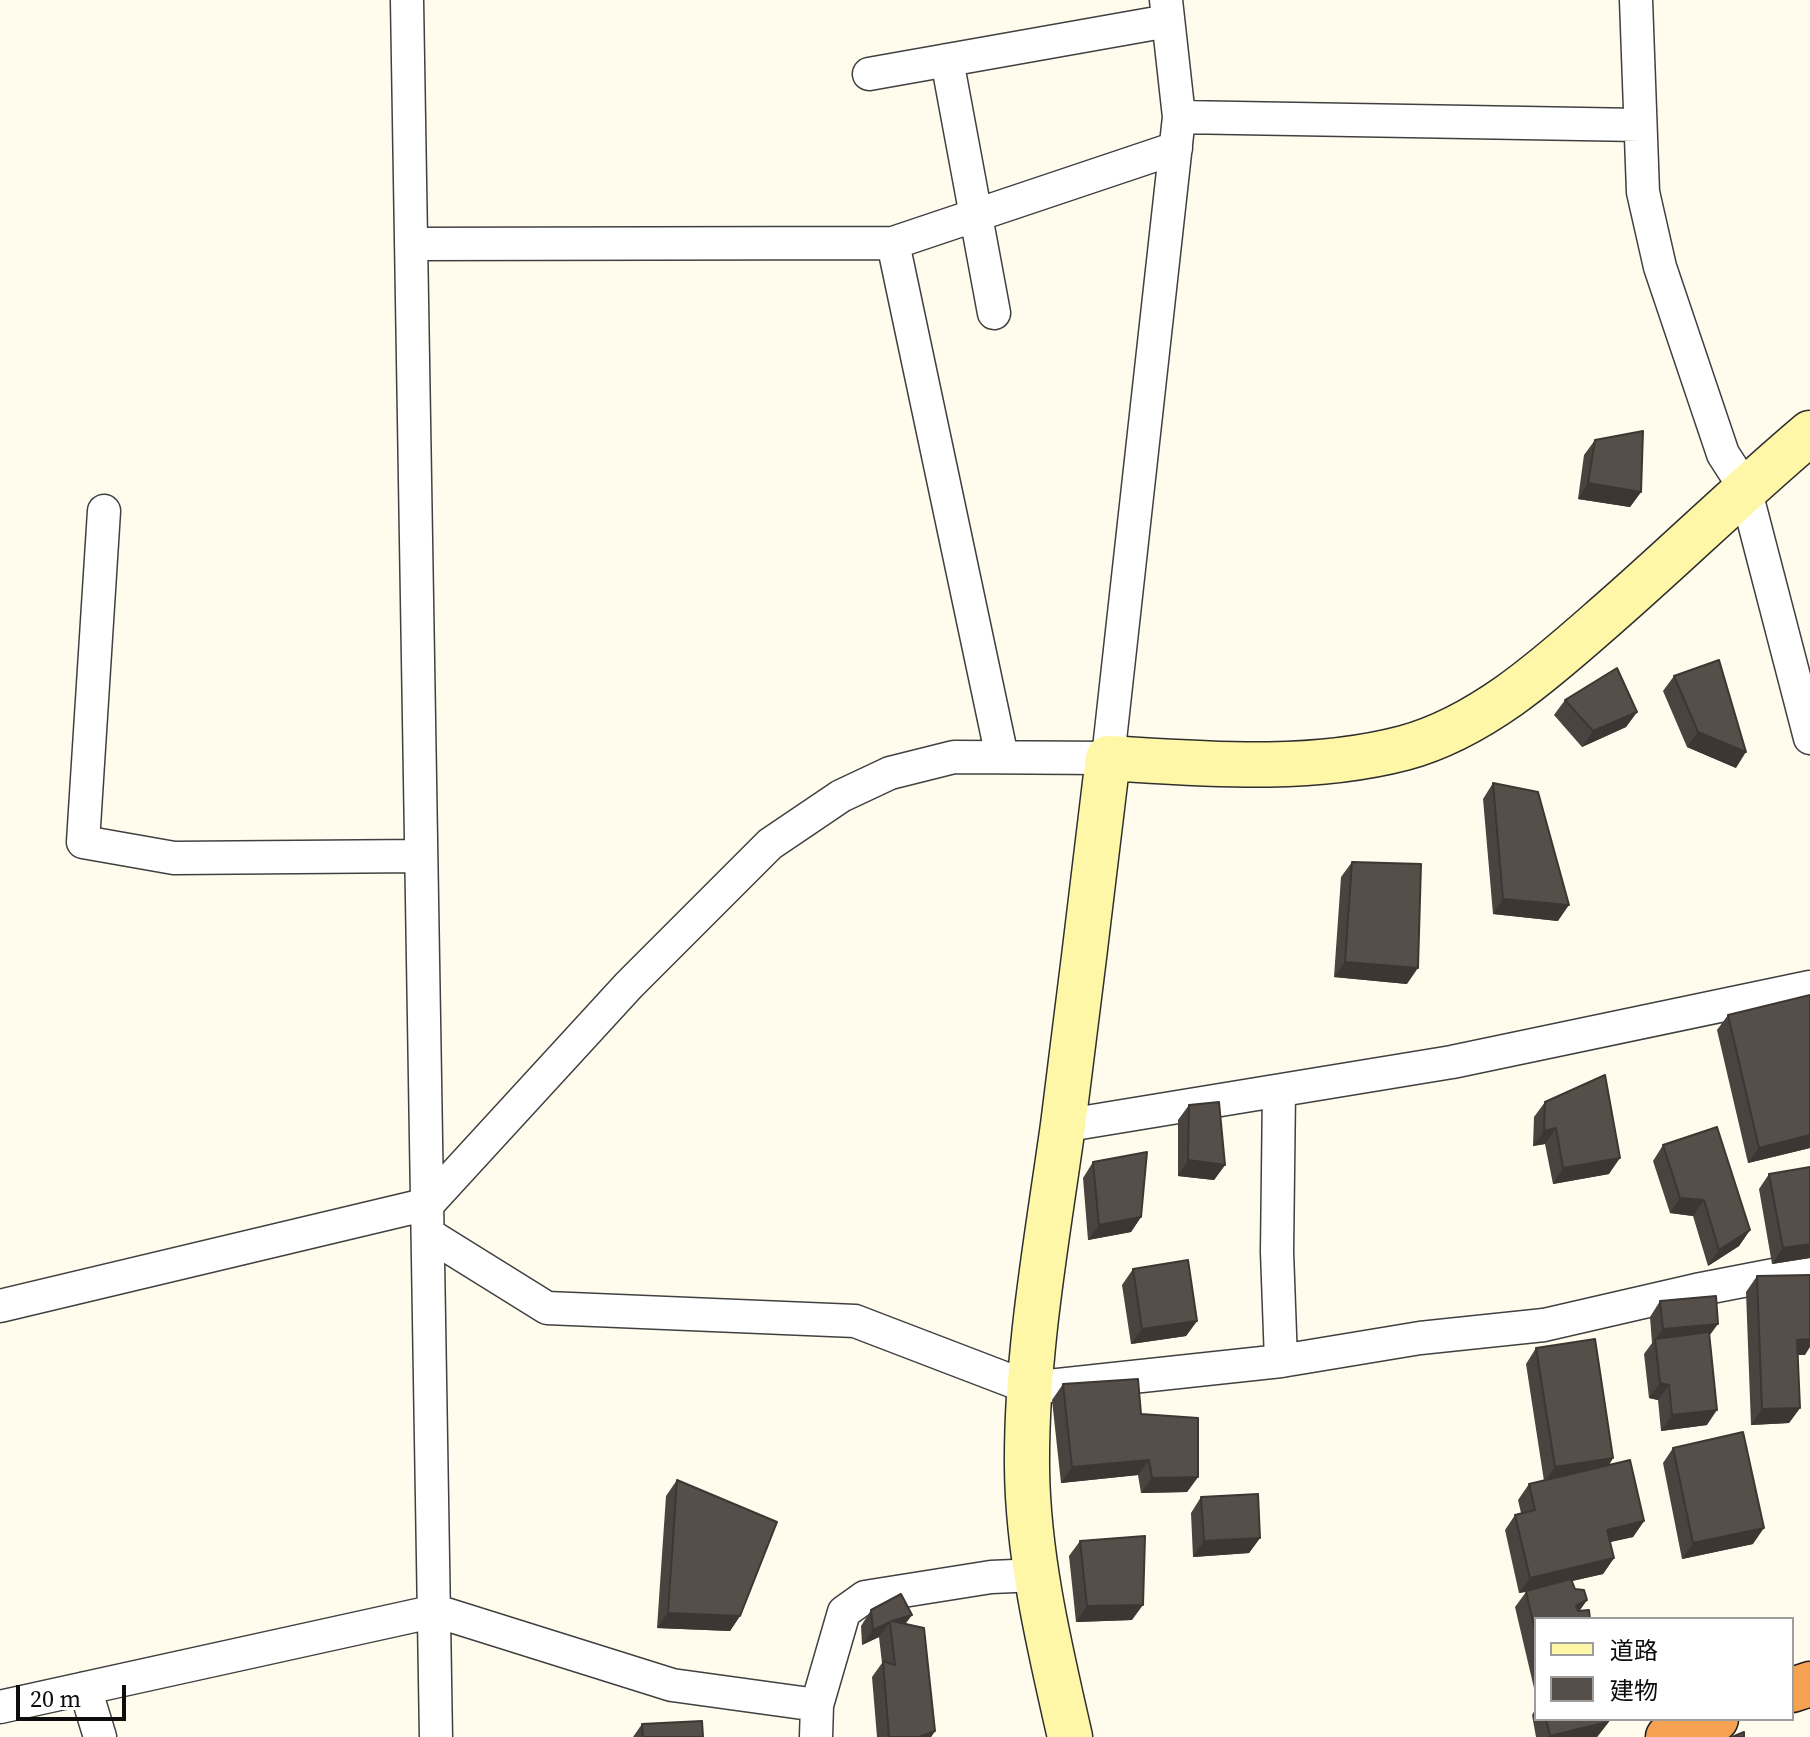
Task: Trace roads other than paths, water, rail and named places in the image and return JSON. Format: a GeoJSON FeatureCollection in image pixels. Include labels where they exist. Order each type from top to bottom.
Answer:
{"type":"FeatureCollection","features":[{"type":"Feature","properties":{"kind":"highway"},"geometry":{"type":"LineString","coordinates":[[1668,1737],[1711,1721]]}},
{"type":"Feature","properties":{"kind":"street"},"geometry":{"type":"LineString","coordinates":[[407,0],[436,1737]]}},
{"type":"Feature","properties":{"kind":"street"},"geometry":{"type":"LineString","coordinates":[[1636,0],[1643,192],[1660,267],[1723,454],[1745,488],[1810,738]]}},
{"type":"Feature","properties":{"kind":"street"},"geometry":{"type":"LineString","coordinates":[[869,74],[947,60],[1167,11],[1177,132],[1108,758],[1062,1126],[1035,1308],[1030,1388],[1027,1471],[1038,1575],[1070,1737]]}},
{"type":"Feature","properties":{"kind":"street"},"geometry":{"type":"LineString","coordinates":[[947,60],[994,313]]}},
{"type":"Feature","properties":{"kind":"street"},"geometry":{"type":"LineString","coordinates":[[411,244],[893,243],[976,216],[1177,132],[1639,125]]}},
{"type":"Feature","properties":{"kind":"street"},"geometry":{"type":"LineString","coordinates":[[893,243],[1002,757]]}},
{"type":"Feature","properties":{"kind":"street"},"geometry":{"type":"LineString","coordinates":[[0,1306],[428,1219],[629,985],[770,844],[841,796],[890,773],[954,757],[1108,758],[1227,765],[1317,764],[1406,747],[1460,725],[1539,675],[1810,433]]}},
{"type":"Feature","properties":{"kind":"street"},"geometry":{"type":"LineString","coordinates":[[104,511],[83,842],[174,858],[421,856]]}},
{"type":"Feature","properties":{"kind":"street"},"geometry":{"type":"LineString","coordinates":[[1062,1126],[1452,1062],[1810,987]]}},
{"type":"Feature","properties":{"kind":"street"},"geometry":{"type":"LineString","coordinates":[[1279,1091],[1277,1252],[1281,1361]]}},
{"type":"Feature","properties":{"kind":"street"},"geometry":{"type":"LineString","coordinates":[[428,1219],[547,1308],[855,1321],[1030,1388],[1281,1361],[1420,1338],[1544,1325],[1810,1268]]}},
{"type":"Feature","properties":{"kind":"street"},"geometry":{"type":"LineString","coordinates":[[816,1737],[817,1705],[844,1612],[865,1597],[991,1577],[1038,1575]]}},
{"type":"Feature","properties":{"kind":"street"},"geometry":{"type":"LineString","coordinates":[[0,1707],[436,1611],[672,1685],[817,1705]]}},
{"type":"Feature","properties":{"kind":"street"},"geometry":{"type":"LineString","coordinates":[[85,1688],[100,1737]]}}]}
